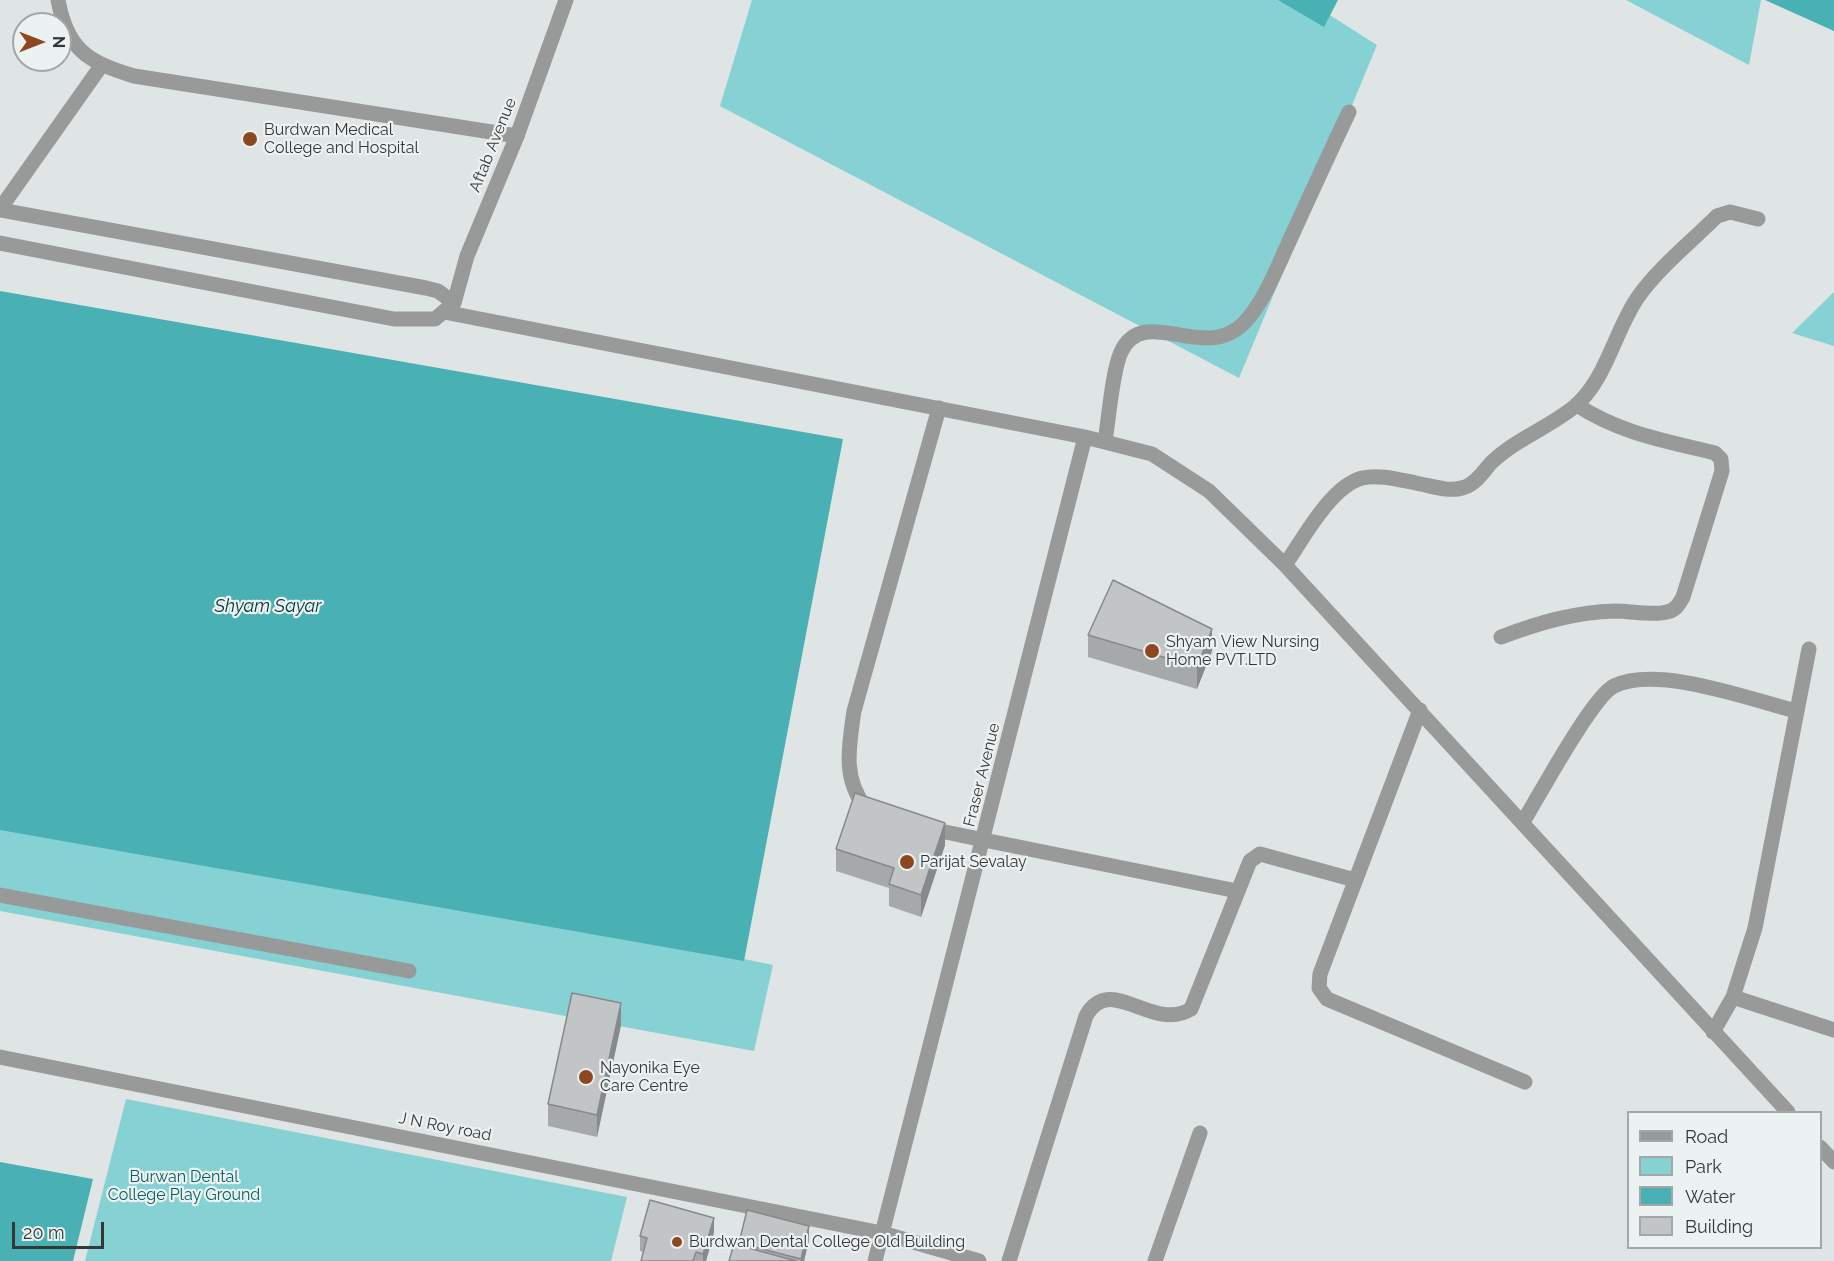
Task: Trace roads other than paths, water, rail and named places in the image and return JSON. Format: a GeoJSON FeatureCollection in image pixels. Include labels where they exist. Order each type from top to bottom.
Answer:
{"type":"FeatureCollection","features":[{"type":"Feature","properties":{"kind":"street"},"geometry":{"type":"LineString","coordinates":[[58,0],[62,22],[76,46],[101,66],[146,77],[517,136]]}},
{"type":"Feature","properties":{"kind":"street","name":"Aftab Avenue"},"geometry":{"type":"LineString","coordinates":[[449,308],[466,256],[517,136],[566,0]]}},
{"type":"Feature","properties":{"kind":"street"},"geometry":{"type":"LineString","coordinates":[[101,66],[0,210],[426,288],[438,291],[449,308],[1105,441],[1152,454],[1209,491],[1284,564],[1786,1111]]}},
{"type":"Feature","properties":{"kind":"street"},"geometry":{"type":"LineString","coordinates":[[1105,441],[1120,354],[1128,340],[1140,332],[1149,331],[1198,340],[1222,337],[1243,324],[1256,306],[1279,263],[1349,112]]}},
{"type":"Feature","properties":{"kind":"street"},"geometry":{"type":"LineString","coordinates":[[1284,564],[1330,502],[1345,486],[1363,478],[1390,478],[1448,489],[1466,487],[1516,442],[1553,422],[1577,405],[1597,377],[1639,296],[1717,216],[1730,212],[1758,219]]}},
{"type":"Feature","properties":{"kind":"street"},"geometry":{"type":"LineString","coordinates":[[0,243],[394,319],[435,319],[449,308]]}},
{"type":"Feature","properties":{"kind":"street"},"geometry":{"type":"LineString","coordinates":[[1501,637],[1539,623],[1573,616],[1614,611],[1668,612],[1678,606],[1683,597],[1722,471],[1721,459],[1715,453],[1632,433],[1600,420],[1577,405]]}},
{"type":"Feature","properties":{"kind":"street"},"geometry":{"type":"LineString","coordinates":[[883,816],[865,808],[850,783],[848,750],[854,711],[939,408]]}},
{"type":"Feature","properties":{"kind":"street","name":"Fraser Avenue"},"geometry":{"type":"LineString","coordinates":[[875,1261],[1085,437]]}},
{"type":"Feature","properties":{"kind":"street"},"geometry":{"type":"LineString","coordinates":[[1713,1032],[1733,997],[1755,928],[1809,649]]}},
{"type":"Feature","properties":{"kind":"street"},"geometry":{"type":"LineString","coordinates":[[1523,822],[1594,706],[1612,687],[1639,678],[1670,679],[1796,711]]}},
{"type":"Feature","properties":{"kind":"street"},"geometry":{"type":"LineString","coordinates":[[1420,710],[1320,974],[1319,988],[1327,999],[1525,1082]]}},
{"type":"Feature","properties":{"kind":"street"},"geometry":{"type":"LineString","coordinates":[[911,825],[1237,891]]}},
{"type":"Feature","properties":{"kind":"street"},"geometry":{"type":"LineString","coordinates":[[1009,1261],[1086,1016],[1092,1004],[1102,999],[1116,1000],[1164,1016],[1181,1015],[1191,1009],[1250,861],[1260,854],[1355,880]]}},
{"type":"Feature","properties":{"kind":"street"},"geometry":{"type":"LineString","coordinates":[[0,895],[409,971]]}},
{"type":"Feature","properties":{"kind":"street"},"geometry":{"type":"LineString","coordinates":[[1733,997],[1834,1030]]}},
{"type":"Feature","properties":{"kind":"street","name":"J N Roy road"},"geometry":{"type":"LineString","coordinates":[[0,1057],[882,1233],[979,1261]]}},
{"type":"Feature","properties":{"kind":"street"},"geometry":{"type":"LineString","coordinates":[[1155,1261],[1200,1133]]}},
{"type":"Feature","properties":{"kind":"street"},"geometry":{"type":"LineString","coordinates":[[1822,1148],[1834,1162]]}},
{"type":"Feature","properties":{"kind":"water"},"geometry":{"type":"Polygon","coordinates":[[[1278,0],[1338,0],[1324,27],[1278,0]]]}},
{"type":"Feature","properties":{"kind":"water"},"geometry":{"type":"Polygon","coordinates":[[[1765,0],[1834,0],[1834,31],[1765,0]]]}},
{"type":"Feature","properties":{"kind":"water","name":"Shyam Sayar"},"geometry":{"type":"Polygon","coordinates":[[[0,291],[843,439],[744,961],[0,830],[0,291]]]}},
{"type":"Feature","properties":{"kind":"water"},"geometry":{"type":"Polygon","coordinates":[[[0,1162],[93,1179],[73,1261],[0,1261],[0,1162]]]}},
{"type":"Feature","properties":{"kind":"place","name":"Burdwan Medical College and Hospital"},"geometry":{"type":"Point","coordinates":[250,139]}},
{"type":"Feature","properties":{"kind":"place","name":"Shyam View Nursing Home PVT.LTD"},"geometry":{"type":"Point","coordinates":[1152,651]}},
{"type":"Feature","properties":{"kind":"place","name":"Parijat Sevalay"},"geometry":{"type":"Point","coordinates":[907,862]}},
{"type":"Feature","properties":{"kind":"place","name":"Nayonika Eye Care Centre"},"geometry":{"type":"Point","coordinates":[586,1077]}},
{"type":"Feature","properties":{"kind":"place","name":"Burdwan Dental College Old Building"},"geometry":{"type":"Point","coordinates":[677,1242]}},
{"type":"Feature","properties":{"kind":"park label","name":"Burwan Dental College Play Ground"},"geometry":{"type":"Point","coordinates":[184,1186]}}]}
